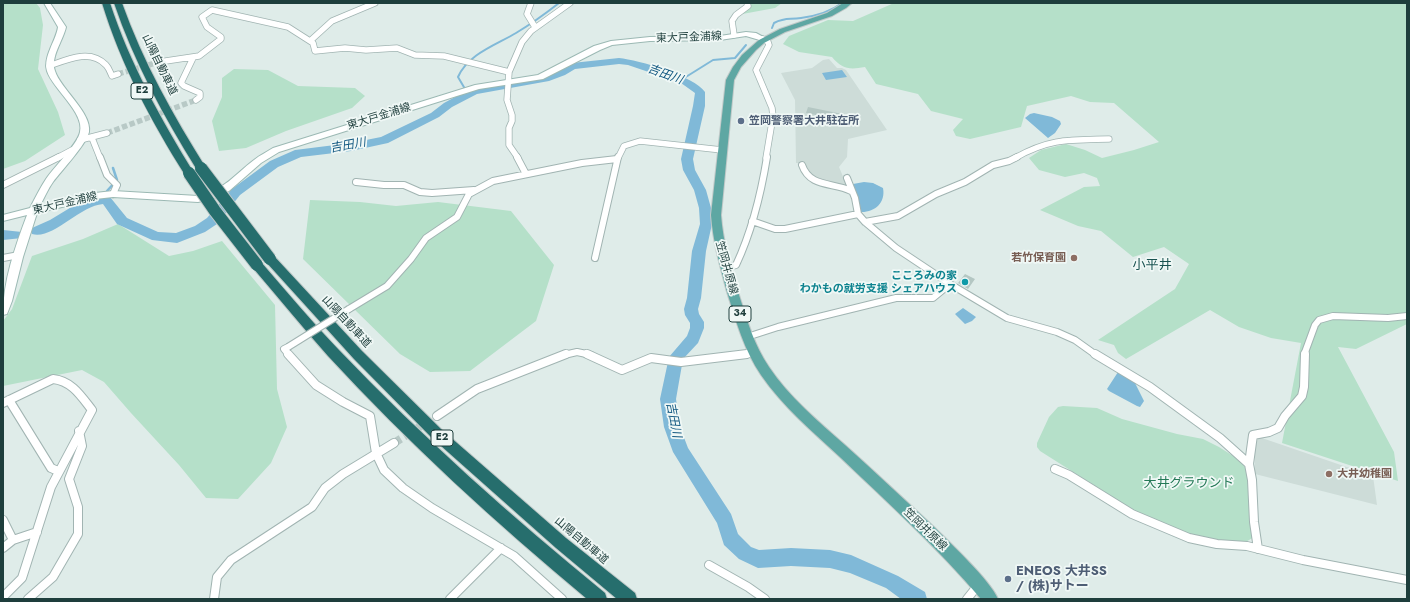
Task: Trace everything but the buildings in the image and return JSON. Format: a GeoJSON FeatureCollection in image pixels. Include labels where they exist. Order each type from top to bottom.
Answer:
{"type":"FeatureCollection","features":[{"type":"Feature","properties":{"kind":"highway","name":"E2"},"geometry":{"type":"LineString","coordinates":[[106,3],[129,64],[151,110],[189,173],[215,211],[257,265],[344,364],[422,443],[542,553],[599,599]]}},
{"type":"Feature","properties":{"kind":"highway","name":"山陽自動車道"},"geometry":{"type":"LineString","coordinates":[[118,3],[140,61],[163,106],[201,168],[270,259],[358,355],[436,433],[561,543],[629,599]]}},
{"type":"Feature","properties":{"kind":"main road"},"geometry":{"type":"LineString","coordinates":[[3,311],[27,227],[45,186],[85,132],[84,123],[80,114],[51,72],[49,66],[50,59],[62,32],[62,27],[47,3]]}},
{"type":"Feature","properties":{"kind":"main road","name":"笠岡井原線"},"geometry":{"type":"LineString","coordinates":[[848,3],[832,13],[783,30],[763,39],[755,45],[742,60],[730,80],[722,150],[716,231],[725,268],[747,337],[754,353],[775,384],[798,410],[946,550],[991,599]]}},
{"type":"Feature","properties":{"kind":"main road","name":"東大戸金浦線"},"geometry":{"type":"LineString","coordinates":[[3,218],[95,196],[113,194],[198,199],[214,195],[226,189],[258,161],[276,150],[466,90],[508,85],[532,79],[547,74],[589,52],[611,43],[650,39],[714,38],[750,34],[763,39]]}},
{"type":"Feature","properties":{"kind":"street"},"geometry":{"type":"LineString","coordinates":[[310,41],[332,21],[374,3]]}},
{"type":"Feature","properties":{"kind":"street"},"geometry":{"type":"LineString","coordinates":[[531,3],[527,14],[533,25]]}},
{"type":"Feature","properties":{"kind":"street"},"geometry":{"type":"LineString","coordinates":[[526,174],[516,154],[509,145],[509,128],[512,121],[512,115],[507,100],[509,72],[522,42],[533,25],[570,3]]}},
{"type":"Feature","properties":{"kind":"street"},"geometry":{"type":"LineString","coordinates":[[734,35],[730,25],[731,22],[733,18],[748,6],[747,3]]}},
{"type":"Feature","properties":{"kind":"street"},"geometry":{"type":"LineString","coordinates":[[159,62],[199,56],[221,39],[221,37],[209,30],[202,20],[202,17],[212,10],[288,27],[313,43],[315,51],[345,48],[366,50],[396,48],[415,55],[444,56],[509,72]]}},
{"type":"Feature","properties":{"kind":"street"},"geometry":{"type":"LineString","coordinates":[[725,268],[736,265],[746,243],[762,184],[773,116],[772,108],[756,70],[769,45],[768,42],[763,39]]}},
{"type":"Feature","properties":{"kind":"street"},"geometry":{"type":"LineString","coordinates":[[49,66],[86,55],[93,57],[106,65],[112,76],[118,74]]}},
{"type":"Feature","properties":{"kind":"street"},"geometry":{"type":"LineString","coordinates":[[193,58],[182,83],[184,86],[200,93],[200,96],[196,100]]}},
{"type":"Feature","properties":{"kind":"street"},"geometry":{"type":"LineString","coordinates":[[80,140],[108,133]]}},
{"type":"Feature","properties":{"kind":"street"},"geometry":{"type":"LineString","coordinates":[[92,138],[102,165],[115,183],[113,194]]}},
{"type":"Feature","properties":{"kind":"street"},"geometry":{"type":"LineString","coordinates":[[865,222],[898,216],[936,194],[965,182],[993,165],[1009,161],[1027,151],[1063,140],[1109,139]]}},
{"type":"Feature","properties":{"kind":"street"},"geometry":{"type":"LineString","coordinates":[[596,258],[617,159],[624,146],[632,143],[660,142],[722,150]]}},
{"type":"Feature","properties":{"kind":"street"},"geometry":{"type":"LineString","coordinates":[[3,185],[72,150]]}},
{"type":"Feature","properties":{"kind":"street"},"geometry":{"type":"LineString","coordinates":[[562,599],[514,556],[432,508],[404,488],[384,470],[376,453],[370,416],[343,402],[316,385],[284,349],[387,286],[411,259],[426,238],[457,218],[469,194],[476,190],[493,181],[582,163],[617,159]]}},
{"type":"Feature","properties":{"kind":"street"},"geometry":{"type":"LineString","coordinates":[[802,165],[803,173],[812,180],[842,186],[851,191]]}},
{"type":"Feature","properties":{"kind":"street"},"geometry":{"type":"LineString","coordinates":[[847,178],[858,214],[865,222],[896,248],[950,284],[1007,318],[1049,329],[1075,340],[1102,359],[1150,387],[1220,438],[1249,464]]}},
{"type":"Feature","properties":{"kind":"street"},"geometry":{"type":"LineString","coordinates":[[356,182],[384,185],[404,185],[420,192],[432,193],[476,190]]}},
{"type":"Feature","properties":{"kind":"street"},"geometry":{"type":"LineString","coordinates":[[752,221],[775,229],[785,230],[858,214]]}},
{"type":"Feature","properties":{"kind":"street"},"geometry":{"type":"LineString","coordinates":[[3,258],[18,255]]}},
{"type":"Feature","properties":{"kind":"street"},"geometry":{"type":"LineString","coordinates":[[747,337],[778,327],[896,298],[933,298],[950,284]]}},
{"type":"Feature","properties":{"kind":"street"},"geometry":{"type":"LineString","coordinates":[[1258,549],[1254,522],[1252,480],[1249,464],[1253,435],[1270,432],[1278,428],[1285,416],[1302,396],[1304,386],[1304,356],[1318,320],[1325,317],[1334,316],[1388,318],[1407,316]]}},
{"type":"Feature","properties":{"kind":"street"},"geometry":{"type":"LineString","coordinates":[[437,416],[477,389],[571,352],[578,351],[589,354],[622,370],[651,358],[681,362],[754,353]]}},
{"type":"Feature","properties":{"kind":"street"},"geometry":{"type":"LineString","coordinates":[[3,597],[22,578],[51,487],[79,431],[92,410],[78,391],[58,379],[53,379],[6,401],[51,468],[58,471]]}},
{"type":"Feature","properties":{"kind":"street"},"geometry":{"type":"LineString","coordinates":[[28,599],[53,577],[78,534],[78,507],[69,479],[82,446],[79,431]]}},
{"type":"Feature","properties":{"kind":"street"},"geometry":{"type":"LineString","coordinates":[[214,599],[217,577],[232,560],[258,541],[297,518],[312,507],[325,488],[343,474],[394,443]]}},
{"type":"Feature","properties":{"kind":"street"},"geometry":{"type":"LineString","coordinates":[[1055,469],[1070,475],[1132,514],[1189,538],[1217,544],[1247,546],[1407,580]]}},
{"type":"Feature","properties":{"kind":"street"},"geometry":{"type":"LineString","coordinates":[[3,520],[13,540]]}},
{"type":"Feature","properties":{"kind":"street"},"geometry":{"type":"LineString","coordinates":[[3,548],[13,540],[37,532]]}},
{"type":"Feature","properties":{"kind":"street"},"geometry":{"type":"LineString","coordinates":[[450,599],[501,548]]}},
{"type":"Feature","properties":{"kind":"street"},"geometry":{"type":"LineString","coordinates":[[709,565],[748,587],[765,599]]}},
{"type":"Feature","properties":{"kind":"street"},"geometry":{"type":"LineString","coordinates":[[967,599],[975,589],[980,586]]}},
{"type":"Feature","properties":{"kind":"shaded area"},"geometry":{"type":"Polygon","coordinates":[[[829,59],[837,68],[846,70],[887,130],[848,139],[847,157],[839,167],[847,186],[815,179],[809,176],[804,164],[796,163],[795,100],[781,73],[812,68],[823,60],[829,59]]]}},
{"type":"Feature","properties":{"kind":"shaded area"},"geometry":{"type":"Polygon","coordinates":[[[1259,437],[1373,476],[1377,505],[1255,474],[1255,445],[1259,437]]]}},
{"type":"Feature","properties":{"kind":"green space"},"geometry":{"type":"Polygon","coordinates":[[[3,3],[36,3],[40,8],[43,25],[38,69],[58,112],[65,135],[25,161],[3,169],[3,3]]]}},
{"type":"Feature","properties":{"kind":"green space"},"geometry":{"type":"Polygon","coordinates":[[[749,3],[782,3],[775,8],[737,15],[749,3]]]}},
{"type":"Feature","properties":{"kind":"green space"},"geometry":{"type":"Polygon","coordinates":[[[894,3],[1407,3],[1407,324],[1356,349],[1338,347],[1394,452],[1398,481],[1282,443],[1301,343],[1271,338],[1239,327],[1210,310],[1126,359],[1118,353],[1114,345],[1098,340],[1175,289],[1189,264],[1164,247],[1133,257],[1101,231],[1078,226],[1040,210],[1084,187],[1100,186],[1097,178],[1084,173],[1065,177],[1039,170],[1029,158],[1041,150],[1066,144],[1085,150],[1102,158],[1159,142],[1114,103],[1090,102],[1071,96],[1027,106],[1021,127],[970,139],[956,136],[953,130],[963,119],[931,111],[918,94],[876,84],[865,67],[846,68],[832,57],[799,52],[783,44],[789,36],[828,20],[853,21],[894,3]]]}},
{"type":"Feature","properties":{"kind":"green space"},"geometry":{"type":"Polygon","coordinates":[[[234,69],[268,70],[298,86],[355,88],[365,96],[352,108],[286,131],[246,148],[219,151],[212,121],[222,97],[222,78],[234,69]]]}},
{"type":"Feature","properties":{"kind":"green space"},"geometry":{"type":"Polygon","coordinates":[[[310,200],[360,202],[396,206],[438,202],[511,211],[554,265],[536,321],[470,371],[430,372],[400,354],[303,259],[310,200]]]}},
{"type":"Feature","properties":{"kind":"green space"},"geometry":{"type":"Polygon","coordinates":[[[118,224],[169,256],[193,251],[222,241],[275,305],[277,389],[287,427],[271,463],[238,499],[206,498],[179,465],[104,382],[82,370],[3,386],[3,321],[12,309],[32,256],[83,239],[118,224]]]}},
{"type":"Feature","properties":{"kind":"green space","name":"大井グラウンド"},"geometry":{"type":"Polygon","coordinates":[[[1058,407],[1097,408],[1122,419],[1177,434],[1203,439],[1241,461],[1249,474],[1254,537],[1244,543],[1198,538],[1141,515],[1040,451],[1037,447],[1037,443],[1049,417],[1058,407]]]}},
{"type":"Feature","properties":{"kind":"water"},"geometry":{"type":"Polygon","coordinates":[[[842,70],[847,77],[826,80],[822,73],[842,70]]]}},
{"type":"Feature","properties":{"kind":"water"},"geometry":{"type":"Polygon","coordinates":[[[1034,113],[1052,117],[1060,121],[1061,124],[1055,133],[1048,138],[1025,118],[1034,113]]]}},
{"type":"Feature","properties":{"kind":"water"},"geometry":{"type":"Polygon","coordinates":[[[864,182],[873,183],[883,188],[883,198],[874,209],[860,212],[853,184],[864,182]]]}},
{"type":"Feature","properties":{"kind":"water"},"geometry":{"type":"Polygon","coordinates":[[[963,308],[976,317],[972,321],[965,324],[955,314],[963,308]]]}},
{"type":"Feature","properties":{"kind":"water"},"geometry":{"type":"Polygon","coordinates":[[[1118,372],[1135,383],[1144,401],[1140,407],[1107,389],[1118,372]]]}},
{"type":"Feature","properties":{"kind":"waterway"},"geometry":{"type":"LineString","coordinates":[[468,94],[458,77],[468,62],[483,51],[527,26],[559,3]]}},
{"type":"Feature","properties":{"kind":"waterway"},"geometry":{"type":"LineString","coordinates":[[772,28],[774,23],[778,21],[817,15],[833,9],[842,3]]}},
{"type":"Feature","properties":{"kind":"waterway"},"geometry":{"type":"LineString","coordinates":[[681,80],[713,60],[735,58],[746,45]]}},
{"type":"Feature","properties":{"kind":"waterway","name":"吉田川"},"geometry":{"type":"LineString","coordinates":[[37,231],[46,228],[79,207],[88,203],[106,200],[122,221],[157,237],[177,238],[200,229],[212,221],[236,192],[274,164],[299,153],[351,147],[384,140],[435,115],[448,105],[474,91],[545,79],[561,73],[572,66],[619,61],[629,62],[685,81],[700,92],[699,106],[687,159],[689,170],[700,190],[705,208],[706,224],[699,251],[694,298],[691,309],[692,315],[697,322],[697,328],[693,339],[676,357],[668,399],[672,427],[681,452],[725,520],[730,539],[745,553],[758,559],[791,557],[830,559],[851,564],[892,582],[918,599]]}},
{"type":"Feature","properties":{"kind":"waterway"},"geometry":{"type":"LineString","coordinates":[[107,191],[117,180],[113,168]]}},
{"type":"Feature","properties":{"kind":"waterway","name":"吉田川"},"geometry":{"type":"LineString","coordinates":[[3,235],[17,235]]}},
{"type":"Feature","properties":{"kind":"tunnel"},"geometry":{"type":"LineString","coordinates":[[118,74],[159,62]]}},
{"type":"Feature","properties":{"kind":"tunnel"},"geometry":{"type":"LineString","coordinates":[[107,133],[196,100]]}},
{"type":"Feature","properties":{"kind":"tunnel"},"geometry":{"type":"LineString","coordinates":[[394,443],[437,416]]}},
{"type":"Feature","properties":{"kind":"place","name":"笠岡警察署大井駐在所"},"geometry":{"type":"Point","coordinates":[741,121]}},
{"type":"Feature","properties":{"kind":"place","name":"若竹保育園"},"geometry":{"type":"Point","coordinates":[1074,258]}},
{"type":"Feature","properties":{"kind":"place","name":"こころみの家 わかもの就労支援 シェアハウス"},"geometry":{"type":"Point","coordinates":[965,282]}},
{"type":"Feature","properties":{"kind":"place","name":"大井幼稚園"},"geometry":{"type":"Point","coordinates":[1329,474]}},
{"type":"Feature","properties":{"kind":"place","name":"ENEOS 大井SS / (株)サトー"},"geometry":{"type":"Point","coordinates":[1008,579]}},
{"type":"Feature","properties":{"kind":"district","name":"小平井"},"geometry":{"type":"Point","coordinates":[1152,266]}}]}
